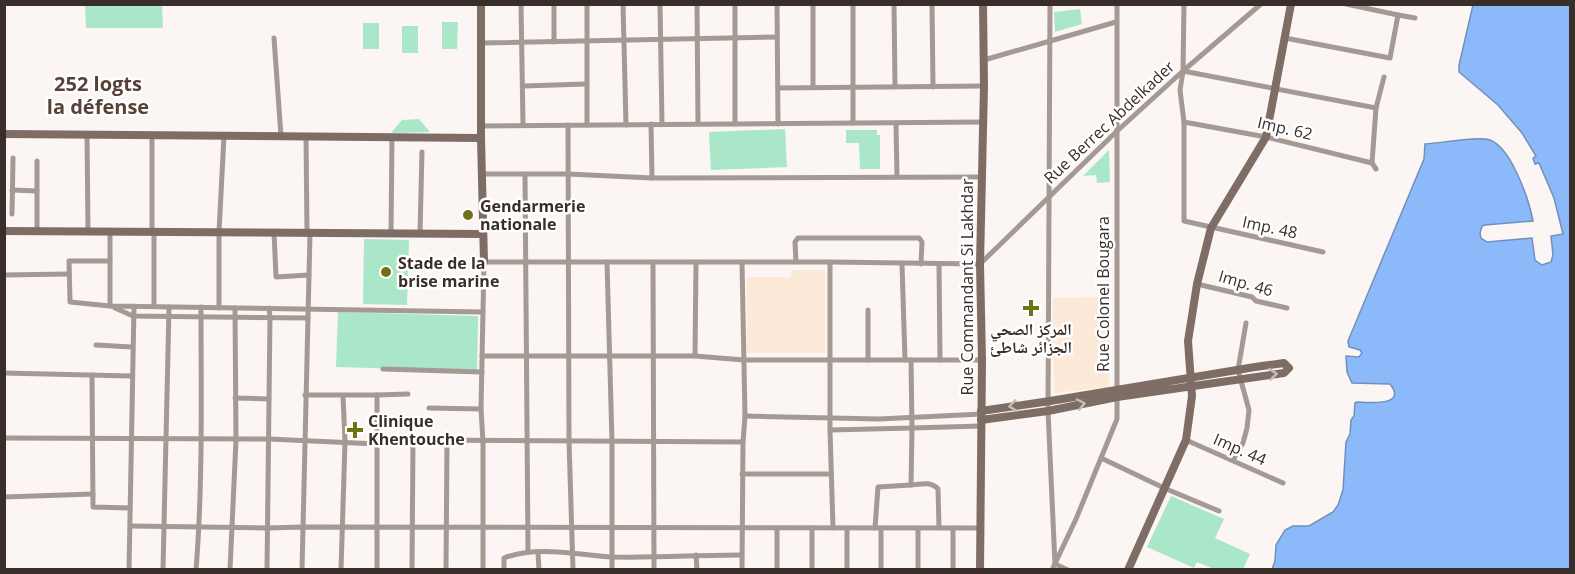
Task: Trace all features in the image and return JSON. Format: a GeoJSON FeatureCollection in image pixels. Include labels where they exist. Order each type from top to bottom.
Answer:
{"type":"FeatureCollection","features":[{"type":"Feature","properties":{"kind":"main road"},"geometry":{"type":"LineString","coordinates":[[482,4],[481,138],[484,262]]}},
{"type":"Feature","properties":{"kind":"main road","name":"Rue Commandant Si Lakhdar"},"geometry":{"type":"LineString","coordinates":[[980,570],[982,360],[980,264],[984,4]]}},
{"type":"Feature","properties":{"kind":"main road"},"geometry":{"type":"LineString","coordinates":[[1128,570],[1186,440],[1192,396],[1188,341],[1197,284],[1211,228],[1266,137],[1291,4]]}},
{"type":"Feature","properties":{"kind":"main road"},"geometry":{"type":"LineString","coordinates":[[4,134],[481,138]]}},
{"type":"Feature","properties":{"kind":"main road"},"geometry":{"type":"LineString","coordinates":[[4,231],[483,234]]}},
{"type":"Feature","properties":{"kind":"main road"},"geometry":{"type":"LineString","coordinates":[[981,418],[1050,401],[1192,382],[1240,374],[1284,363],[1289,368],[1284,373],[1240,374]]}},
{"type":"Feature","properties":{"kind":"main road"},"geometry":{"type":"LineString","coordinates":[[981,418],[1048,411],[1117,393]]}},
{"type":"Feature","properties":{"kind":"street"},"geometry":{"type":"LineString","coordinates":[[521,4],[523,125]]}},
{"type":"Feature","properties":{"kind":"street"},"geometry":{"type":"LineString","coordinates":[[554,4],[554,42]]}},
{"type":"Feature","properties":{"kind":"street"},"geometry":{"type":"LineString","coordinates":[[587,4],[587,125]]}},
{"type":"Feature","properties":{"kind":"street"},"geometry":{"type":"LineString","coordinates":[[623,4],[626,125]]}},
{"type":"Feature","properties":{"kind":"street"},"geometry":{"type":"LineString","coordinates":[[660,4],[662,124]]}},
{"type":"Feature","properties":{"kind":"street"},"geometry":{"type":"LineString","coordinates":[[697,4],[698,124]]}},
{"type":"Feature","properties":{"kind":"street"},"geometry":{"type":"LineString","coordinates":[[735,4],[735,124]]}},
{"type":"Feature","properties":{"kind":"street"},"geometry":{"type":"LineString","coordinates":[[777,4],[778,124]]}},
{"type":"Feature","properties":{"kind":"street"},"geometry":{"type":"LineString","coordinates":[[813,4],[813,87]]}},
{"type":"Feature","properties":{"kind":"street"},"geometry":{"type":"LineString","coordinates":[[853,4],[853,123]]}},
{"type":"Feature","properties":{"kind":"street"},"geometry":{"type":"LineString","coordinates":[[894,4],[895,87]]}},
{"type":"Feature","properties":{"kind":"street"},"geometry":{"type":"LineString","coordinates":[[932,4],[933,87]]}},
{"type":"Feature","properties":{"kind":"street"},"geometry":{"type":"LineString","coordinates":[[1050,4],[1050,401],[1048,411],[1053,567],[1068,570]]}},
{"type":"Feature","properties":{"kind":"street","name":"Rue Colonel Bougara"},"geometry":{"type":"LineString","coordinates":[[1053,567],[1117,419],[1117,4]]}},
{"type":"Feature","properties":{"kind":"street"},"geometry":{"type":"LineString","coordinates":[[1184,4],[1183,71],[1180,90],[1184,122]]}},
{"type":"Feature","properties":{"kind":"street","name":"Rue Berrec Abdelkader"},"geometry":{"type":"LineString","coordinates":[[980,264],[1116,132],[1261,4]]}},
{"type":"Feature","properties":{"kind":"street"},"geometry":{"type":"LineString","coordinates":[[1346,4],[1415,18]]}},
{"type":"Feature","properties":{"kind":"street"},"geometry":{"type":"LineString","coordinates":[[1285,38],[1390,58],[1398,15]]}},
{"type":"Feature","properties":{"kind":"street"},"geometry":{"type":"LineString","coordinates":[[984,60],[1116,22]]}},
{"type":"Feature","properties":{"kind":"street"},"geometry":{"type":"LineString","coordinates":[[481,43],[777,37]]}},
{"type":"Feature","properties":{"kind":"street"},"geometry":{"type":"LineString","coordinates":[[274,38],[281,136]]}},
{"type":"Feature","properties":{"kind":"street"},"geometry":{"type":"LineString","coordinates":[[1183,71],[1376,108]]}},
{"type":"Feature","properties":{"kind":"street"},"geometry":{"type":"LineString","coordinates":[[1376,169],[1372,163],[1376,108],[1384,77]]}},
{"type":"Feature","properties":{"kind":"street"},"geometry":{"type":"LineString","coordinates":[[524,86],[586,84]]}},
{"type":"Feature","properties":{"kind":"street"},"geometry":{"type":"LineString","coordinates":[[778,88],[984,86]]}},
{"type":"Feature","properties":{"kind":"street"},"geometry":{"type":"LineString","coordinates":[[482,126],[983,122]]}},
{"type":"Feature","properties":{"kind":"street","name":"Imp. 62"},"geometry":{"type":"LineString","coordinates":[[1184,122],[1266,137],[1372,163]]}},
{"type":"Feature","properties":{"kind":"street","name":"Imp. 48"},"geometry":{"type":"LineString","coordinates":[[1184,122],[1183,218],[1186,223],[1323,252]]}},
{"type":"Feature","properties":{"kind":"street"},"geometry":{"type":"LineString","coordinates":[[896,123],[897,177]]}},
{"type":"Feature","properties":{"kind":"street"},"geometry":{"type":"LineString","coordinates":[[651,124],[652,178]]}},
{"type":"Feature","properties":{"kind":"street"},"geometry":{"type":"LineString","coordinates":[[568,125],[568,356],[570,527],[573,570]]}},
{"type":"Feature","properties":{"kind":"street"},"geometry":{"type":"LineString","coordinates":[[87,134],[88,231]]}},
{"type":"Feature","properties":{"kind":"street"},"geometry":{"type":"LineString","coordinates":[[153,135],[154,306]]}},
{"type":"Feature","properties":{"kind":"street"},"geometry":{"type":"LineString","coordinates":[[219,308],[219,232],[224,136]]}},
{"type":"Feature","properties":{"kind":"street"},"geometry":{"type":"LineString","coordinates":[[302,570],[309,275],[306,136]]}},
{"type":"Feature","properties":{"kind":"street"},"geometry":{"type":"LineString","coordinates":[[391,233],[392,137]]}},
{"type":"Feature","properties":{"kind":"street"},"geometry":{"type":"LineString","coordinates":[[420,233],[422,152]]}},
{"type":"Feature","properties":{"kind":"street"},"geometry":{"type":"LineString","coordinates":[[12,214],[13,158]]}},
{"type":"Feature","properties":{"kind":"street"},"geometry":{"type":"LineString","coordinates":[[37,231],[38,160]]}},
{"type":"Feature","properties":{"kind":"street"},"geometry":{"type":"LineString","coordinates":[[482,174],[568,174],[652,178],[981,177]]}},
{"type":"Feature","properties":{"kind":"street"},"geometry":{"type":"LineString","coordinates":[[525,174],[528,552]]}},
{"type":"Feature","properties":{"kind":"street"},"geometry":{"type":"LineString","coordinates":[[12,190],[37,190]]}},
{"type":"Feature","properties":{"kind":"street"},"geometry":{"type":"LineString","coordinates":[[110,231],[110,306]]}},
{"type":"Feature","properties":{"kind":"street"},"geometry":{"type":"LineString","coordinates":[[274,232],[276,277],[309,275]]}},
{"type":"Feature","properties":{"kind":"street"},"geometry":{"type":"LineString","coordinates":[[796,262],[795,242],[798,238],[919,238],[922,242],[921,264]]}},
{"type":"Feature","properties":{"kind":"street"},"geometry":{"type":"LineString","coordinates":[[111,261],[69,261],[70,302],[110,306],[483,312]]}},
{"type":"Feature","properties":{"kind":"street"},"geometry":{"type":"LineString","coordinates":[[483,570],[481,409],[484,262],[980,264]]}},
{"type":"Feature","properties":{"kind":"street"},"geometry":{"type":"LineString","coordinates":[[607,262],[612,442],[612,570]]}},
{"type":"Feature","properties":{"kind":"street"},"geometry":{"type":"LineString","coordinates":[[653,262],[654,570]]}},
{"type":"Feature","properties":{"kind":"street"},"geometry":{"type":"LineString","coordinates":[[695,356],[696,262]]}},
{"type":"Feature","properties":{"kind":"street"},"geometry":{"type":"LineString","coordinates":[[742,262],[745,416],[742,474],[742,570]]}},
{"type":"Feature","properties":{"kind":"street"},"geometry":{"type":"LineString","coordinates":[[830,262],[830,430],[833,528]]}},
{"type":"Feature","properties":{"kind":"street"},"geometry":{"type":"LineString","coordinates":[[902,264],[912,428],[911,485]]}},
{"type":"Feature","properties":{"kind":"street"},"geometry":{"type":"LineString","coordinates":[[939,264],[940,360]]}},
{"type":"Feature","properties":{"kind":"street"},"geometry":{"type":"LineString","coordinates":[[4,275],[69,274]]}},
{"type":"Feature","properties":{"kind":"street","name":"Imp. 46"},"geometry":{"type":"LineString","coordinates":[[1197,284],[1287,308]]}},
{"type":"Feature","properties":{"kind":"street"},"geometry":{"type":"LineString","coordinates":[[110,306],[133,316],[308,318]]}},
{"type":"Feature","properties":{"kind":"street"},"geometry":{"type":"LineString","coordinates":[[129,570],[134,306]]}},
{"type":"Feature","properties":{"kind":"street"},"geometry":{"type":"LineString","coordinates":[[163,570],[169,307]]}},
{"type":"Feature","properties":{"kind":"street"},"geometry":{"type":"LineString","coordinates":[[196,570],[201,439],[201,307]]}},
{"type":"Feature","properties":{"kind":"street"},"geometry":{"type":"LineString","coordinates":[[230,570],[236,440],[235,308]]}},
{"type":"Feature","properties":{"kind":"street"},"geometry":{"type":"LineString","coordinates":[[267,570],[270,318],[268,308]]}},
{"type":"Feature","properties":{"kind":"street"},"geometry":{"type":"LineString","coordinates":[[868,310],[868,360]]}},
{"type":"Feature","properties":{"kind":"street"},"geometry":{"type":"LineString","coordinates":[[1233,460],[1243,443],[1249,410],[1240,374],[1246,324]]}},
{"type":"Feature","properties":{"kind":"street"},"geometry":{"type":"LineString","coordinates":[[96,345],[132,347]]}},
{"type":"Feature","properties":{"kind":"street"},"geometry":{"type":"LineString","coordinates":[[482,356],[695,356],[744,360],[982,360]]}},
{"type":"Feature","properties":{"kind":"street"},"geometry":{"type":"LineString","coordinates":[[384,369],[482,372]]}},
{"type":"Feature","properties":{"kind":"street"},"geometry":{"type":"LineString","coordinates":[[4,373],[131,376]]}},
{"type":"Feature","properties":{"kind":"street"},"geometry":{"type":"LineString","coordinates":[[92,375],[93,507],[130,508]]}},
{"type":"Feature","properties":{"kind":"street"},"geometry":{"type":"LineString","coordinates":[[305,395],[408,394]]}},
{"type":"Feature","properties":{"kind":"street"},"geometry":{"type":"LineString","coordinates":[[377,395],[377,570]]}},
{"type":"Feature","properties":{"kind":"street"},"geometry":{"type":"LineString","coordinates":[[341,570],[345,441],[343,396]]}},
{"type":"Feature","properties":{"kind":"street"},"geometry":{"type":"LineString","coordinates":[[235,398],[269,399]]}},
{"type":"Feature","properties":{"kind":"street"},"geometry":{"type":"LineString","coordinates":[[429,408],[481,409]]}},
{"type":"Feature","properties":{"kind":"street"},"geometry":{"type":"LineString","coordinates":[[745,416],[879,419],[981,418]]}},
{"type":"Feature","properties":{"kind":"street"},"geometry":{"type":"LineString","coordinates":[[830,430],[912,428],[981,418]]}},
{"type":"Feature","properties":{"kind":"street"},"geometry":{"type":"LineString","coordinates":[[4,438],[269,439],[377,444],[413,440],[743,442]]}},
{"type":"Feature","properties":{"kind":"street"},"geometry":{"type":"LineString","coordinates":[[412,570],[413,440]]}},
{"type":"Feature","properties":{"kind":"street","name":"Imp. 44"},"geometry":{"type":"LineString","coordinates":[[1186,440],[1282,483]]}},
{"type":"Feature","properties":{"kind":"street"},"geometry":{"type":"LineString","coordinates":[[446,570],[447,441]]}},
{"type":"Feature","properties":{"kind":"street"},"geometry":{"type":"LineString","coordinates":[[1101,458],[1219,511]]}},
{"type":"Feature","properties":{"kind":"street"},"geometry":{"type":"LineString","coordinates":[[742,474],[831,474]]}},
{"type":"Feature","properties":{"kind":"street"},"geometry":{"type":"LineString","coordinates":[[881,570],[878,487],[926,483],[934,485],[938,489],[939,528]]}},
{"type":"Feature","properties":{"kind":"street"},"geometry":{"type":"LineString","coordinates":[[4,497],[93,494]]}},
{"type":"Feature","properties":{"kind":"street"},"geometry":{"type":"LineString","coordinates":[[131,526],[164,528],[231,526],[268,528],[981,528]]}},
{"type":"Feature","properties":{"kind":"street"},"geometry":{"type":"LineString","coordinates":[[777,528],[777,570]]}},
{"type":"Feature","properties":{"kind":"street"},"geometry":{"type":"LineString","coordinates":[[812,528],[812,570]]}},
{"type":"Feature","properties":{"kind":"street"},"geometry":{"type":"LineString","coordinates":[[847,528],[847,570]]}},
{"type":"Feature","properties":{"kind":"street"},"geometry":{"type":"LineString","coordinates":[[918,528],[918,570]]}},
{"type":"Feature","properties":{"kind":"street"},"geometry":{"type":"LineString","coordinates":[[953,528],[953,570]]}},
{"type":"Feature","properties":{"kind":"street"},"geometry":{"type":"LineString","coordinates":[[504,570],[504,558],[528,552],[612,557],[742,555]]}},
{"type":"Feature","properties":{"kind":"street"},"geometry":{"type":"LineString","coordinates":[[538,553],[539,570]]}},
{"type":"Feature","properties":{"kind":"street"},"geometry":{"type":"LineString","coordinates":[[696,555],[697,570]]}},
{"type":"Feature","properties":{"kind":"shaded area"},"geometry":{"type":"Polygon","coordinates":[[[791,270],[825,270],[825,353],[747,353],[747,277],[791,277],[791,270]]]}},
{"type":"Feature","properties":{"kind":"shaded area"},"geometry":{"type":"Polygon","coordinates":[[[1109,297],[1109,387],[1054,393],[1053,298],[1109,297]]]}},
{"type":"Feature","properties":{"kind":"green space"},"geometry":{"type":"Polygon","coordinates":[[[85,5],[162,5],[163,28],[86,28],[85,5]]]}},
{"type":"Feature","properties":{"kind":"green space"},"geometry":{"type":"Polygon","coordinates":[[[1080,9],[1082,24],[1055,32],[1054,12],[1080,9]]]}},
{"type":"Feature","properties":{"kind":"green space"},"geometry":{"type":"Polygon","coordinates":[[[442,22],[458,22],[457,49],[442,49],[442,22]]]}},
{"type":"Feature","properties":{"kind":"green space"},"geometry":{"type":"Polygon","coordinates":[[[363,23],[379,23],[379,49],[363,49],[363,23]]]}},
{"type":"Feature","properties":{"kind":"green space"},"geometry":{"type":"Polygon","coordinates":[[[402,26],[418,26],[418,53],[402,53],[402,26]]]}},
{"type":"Feature","properties":{"kind":"green space"},"geometry":{"type":"Polygon","coordinates":[[[419,119],[430,132],[391,133],[402,120],[419,119]]]}},
{"type":"Feature","properties":{"kind":"green space"},"geometry":{"type":"Polygon","coordinates":[[[785,129],[787,167],[711,170],[709,132],[785,129]]]}},
{"type":"Feature","properties":{"kind":"green space"},"geometry":{"type":"Polygon","coordinates":[[[846,130],[877,130],[877,135],[880,135],[880,169],[860,169],[859,143],[846,143],[846,130]]]}},
{"type":"Feature","properties":{"kind":"green space"},"geometry":{"type":"Polygon","coordinates":[[[1109,150],[1110,182],[1097,183],[1096,175],[1083,176],[1109,150]]]}},
{"type":"Feature","properties":{"kind":"green space","name":"Stade de la brise marine"},"geometry":{"type":"Polygon","coordinates":[[[364,239],[409,240],[407,305],[363,304],[364,239]]]}},
{"type":"Feature","properties":{"kind":"green space"},"geometry":{"type":"Polygon","coordinates":[[[338,312],[478,316],[477,371],[336,367],[338,312]]]}},
{"type":"Feature","properties":{"kind":"green space"},"geometry":{"type":"Polygon","coordinates":[[[1171,496],[1224,519],[1215,538],[1250,554],[1243,569],[1214,569],[1197,562],[1194,568],[1147,547],[1171,496]]]}},
{"type":"Feature","properties":{"kind":"water"},"geometry":{"type":"Polygon","coordinates":[[[1473,5],[1570,5],[1570,569],[1272,569],[1276,545],[1285,530],[1293,526],[1309,526],[1333,512],[1338,505],[1343,490],[1346,442],[1350,434],[1355,403],[1384,402],[1394,397],[1390,384],[1352,383],[1347,372],[1346,356],[1359,357],[1362,353],[1360,350],[1349,347],[1348,341],[1424,159],[1425,144],[1486,139],[1503,150],[1510,161],[1523,187],[1533,221],[1482,226],[1481,238],[1487,242],[1532,238],[1535,260],[1542,265],[1551,262],[1553,255],[1551,236],[1563,234],[1554,198],[1539,163],[1535,164],[1533,158],[1536,156],[1522,133],[1498,105],[1459,72],[1473,5]]]}},
{"type":"Feature","properties":{"kind":"place","name":"Gendarmerie nationale"},"geometry":{"type":"Point","coordinates":[468,215]}},
{"type":"Feature","properties":{"kind":"place","name":"Stade de la brise marine"},"geometry":{"type":"Point","coordinates":[386,272]}},
{"type":"Feature","properties":{"kind":"place","name":"المركز الصحي الجزائر شاطئ"},"geometry":{"type":"Point","coordinates":[1031,308]}},
{"type":"Feature","properties":{"kind":"place","name":"Clinique Khentouche"},"geometry":{"type":"Point","coordinates":[355,430]}},
{"type":"Feature","properties":{"kind":"district","name":"252 logts la défense"},"geometry":{"type":"Point","coordinates":[98,94]}}]}
